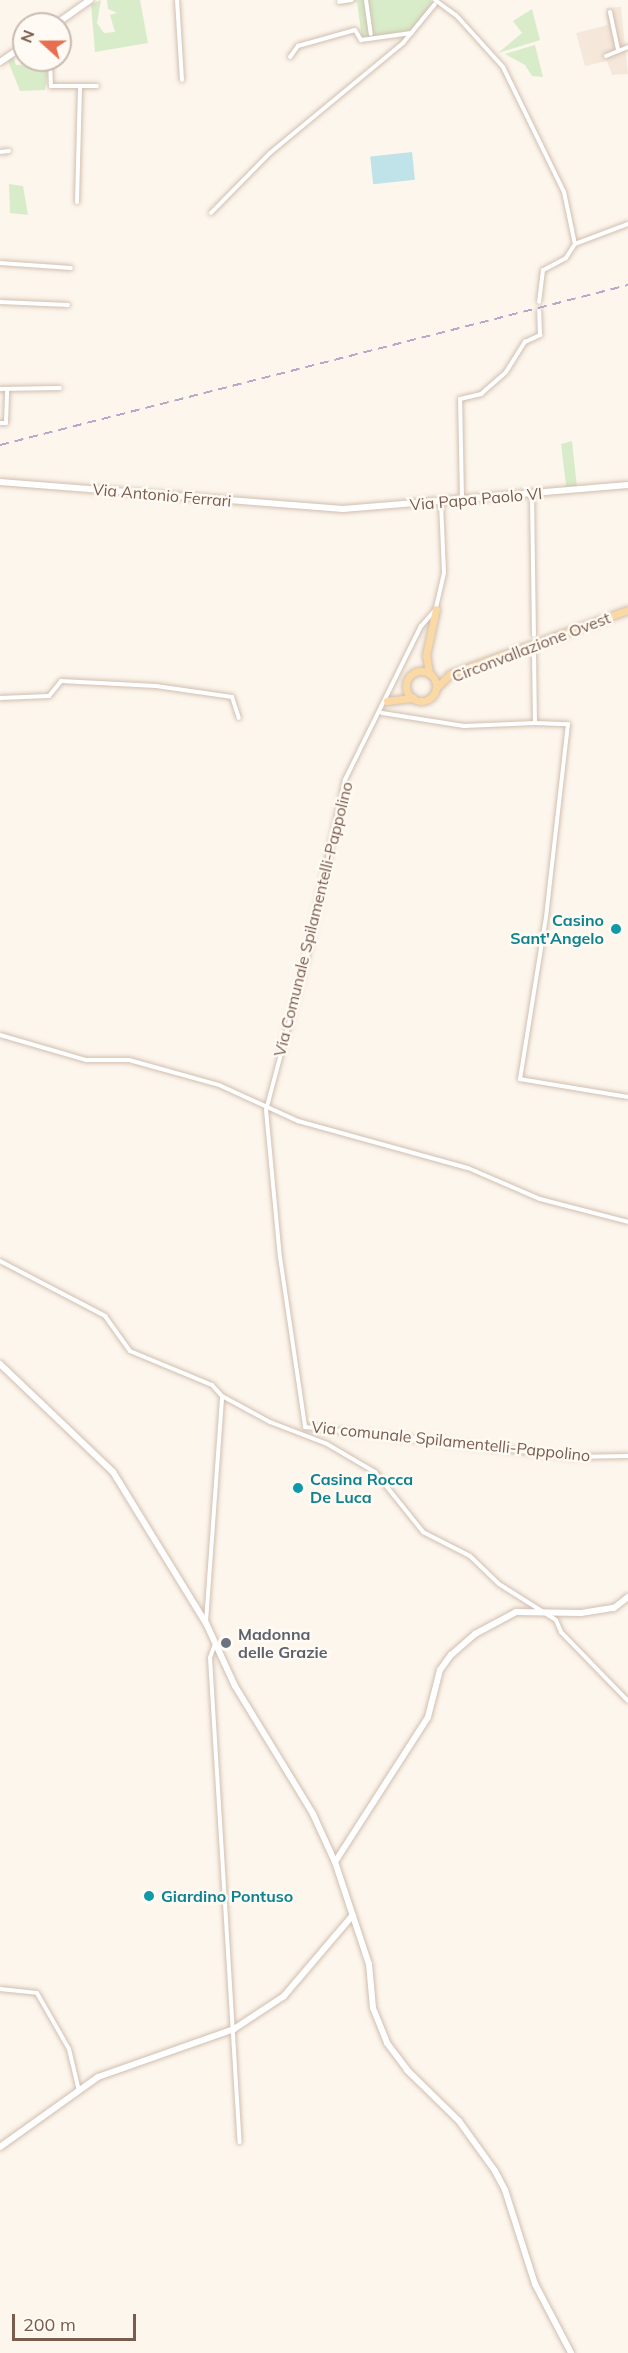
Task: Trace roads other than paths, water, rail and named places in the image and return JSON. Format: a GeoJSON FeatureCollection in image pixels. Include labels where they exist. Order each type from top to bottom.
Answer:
{"type":"FeatureCollection","features":[{"type":"Feature","properties":{"kind":"main road"},"geometry":{"type":"LineString","coordinates":[[413,698],[407,690],[407,680],[418,671],[426,655],[436,609]]}},
{"type":"Feature","properties":{"kind":"main road","name":"Circonvallazione Ovest"},"geometry":{"type":"LineString","coordinates":[[436,688],[450,674],[628,610]]}},
{"type":"Feature","properties":{"kind":"main road"},"geometry":{"type":"LineString","coordinates":[[387,701],[427,699],[436,688],[426,655]]}},
{"type":"Feature","properties":{"kind":"main road"},"geometry":{"type":"LineString","coordinates":[[418,671],[431,675],[450,674]]}},
{"type":"Feature","properties":{"kind":"main road"},"geometry":{"type":"LineString","coordinates":[[397,700],[407,690]]}},
{"type":"Feature","properties":{"kind":"street"},"geometry":{"type":"LineString","coordinates":[[72,13],[90,0]]}},
{"type":"Feature","properties":{"kind":"street"},"geometry":{"type":"LineString","coordinates":[[177,0],[182,80]]}},
{"type":"Feature","properties":{"kind":"street"},"geometry":{"type":"LineString","coordinates":[[339,2],[352,0]]}},
{"type":"Feature","properties":{"kind":"street"},"geometry":{"type":"LineString","coordinates":[[366,0],[371,34]]}},
{"type":"Feature","properties":{"kind":"street"},"geometry":{"type":"LineString","coordinates":[[211,213],[270,153],[412,33],[435,2],[456,15],[513,84],[564,192],[575,244]]}},
{"type":"Feature","properties":{"kind":"street"},"geometry":{"type":"LineString","coordinates":[[610,12],[618,51]]}},
{"type":"Feature","properties":{"kind":"street"},"geometry":{"type":"LineString","coordinates":[[290,57],[298,46],[355,30],[361,40],[412,33]]}},
{"type":"Feature","properties":{"kind":"street"},"geometry":{"type":"LineString","coordinates":[[606,56],[628,47]]}},
{"type":"Feature","properties":{"kind":"street"},"geometry":{"type":"LineString","coordinates":[[50,72],[51,86],[97,86]]}},
{"type":"Feature","properties":{"kind":"street"},"geometry":{"type":"LineString","coordinates":[[77,202],[80,86]]}},
{"type":"Feature","properties":{"kind":"street"},"geometry":{"type":"LineString","coordinates":[[0,152],[9,151]]}},
{"type":"Feature","properties":{"kind":"street"},"geometry":{"type":"LineString","coordinates":[[539,302],[543,270],[566,258],[575,244],[628,224]]}},
{"type":"Feature","properties":{"kind":"street"},"geometry":{"type":"LineString","coordinates":[[0,263],[71,268]]}},
{"type":"Feature","properties":{"kind":"street"},"geometry":{"type":"LineString","coordinates":[[0,302],[68,305]]}},
{"type":"Feature","properties":{"kind":"street"},"geometry":{"type":"LineString","coordinates":[[462,500],[460,399],[481,394],[506,372],[525,342],[540,335],[539,311]]}},
{"type":"Feature","properties":{"kind":"street"},"geometry":{"type":"LineString","coordinates":[[0,389],[60,388]]}},
{"type":"Feature","properties":{"kind":"street"},"geometry":{"type":"LineString","coordinates":[[0,423],[6,423],[7,389]]}},
{"type":"Feature","properties":{"kind":"street","name":"Via Antonio Ferrari"},"geometry":{"type":"LineString","coordinates":[[0,482],[323,508]]}},
{"type":"Feature","properties":{"kind":"street","name":"Via Papa Paolo VI"},"geometry":{"type":"LineString","coordinates":[[323,508],[441,503],[628,485]]}},
{"type":"Feature","properties":{"kind":"street"},"geometry":{"type":"LineString","coordinates":[[532,494],[534,635]]}},
{"type":"Feature","properties":{"kind":"street"},"geometry":{"type":"LineString","coordinates":[[387,701],[421,626],[436,609],[444,573],[441,503]]}},
{"type":"Feature","properties":{"kind":"street"},"geometry":{"type":"LineString","coordinates":[[534,653],[535,723]]}},
{"type":"Feature","properties":{"kind":"street"},"geometry":{"type":"LineString","coordinates":[[0,698],[49,696],[61,681],[156,686],[232,697],[239,718]]}},
{"type":"Feature","properties":{"kind":"street","name":"Via Comunale Spilamentelli-Pappolino"},"geometry":{"type":"LineString","coordinates":[[266,1110],[307,956],[345,780],[387,701]]}},
{"type":"Feature","properties":{"kind":"street"},"geometry":{"type":"LineString","coordinates":[[382,713],[464,726],[568,724],[546,917],[520,1078],[628,1097]]}},
{"type":"Feature","properties":{"kind":"street"},"geometry":{"type":"LineString","coordinates":[[0,1035],[86,1059],[129,1060],[219,1085],[266,1110],[468,1168],[540,1199],[628,1222]]}},
{"type":"Feature","properties":{"kind":"street","name":"Via comunale Spilamentelli-Pappolino"},"geometry":{"type":"LineString","coordinates":[[266,1110],[280,1257],[305,1427],[572,1457],[628,1456]]}},
{"type":"Feature","properties":{"kind":"street"},"geometry":{"type":"LineString","coordinates":[[0,1261],[105,1316],[130,1351],[212,1385],[222,1396],[327,1444],[375,1472],[423,1532],[470,1556],[499,1584],[546,1612],[628,1701]]}},
{"type":"Feature","properties":{"kind":"street"},"geometry":{"type":"LineString","coordinates":[[0,1364],[113,1472],[206,1623],[235,1686],[313,1814],[335,1862],[369,1964],[373,2008],[387,2043],[407,2070],[459,2121],[495,2171],[535,2283],[571,2353]]}},
{"type":"Feature","properties":{"kind":"street"},"geometry":{"type":"LineString","coordinates":[[206,1623],[222,1396]]}},
{"type":"Feature","properties":{"kind":"street"},"geometry":{"type":"LineString","coordinates":[[335,1862],[428,1717],[440,1670],[451,1655],[475,1634],[516,1612],[614,1608],[628,1597]]}},
{"type":"Feature","properties":{"kind":"street"},"geometry":{"type":"LineString","coordinates":[[216,1643],[210,1658],[240,2142]]}},
{"type":"Feature","properties":{"kind":"street"},"geometry":{"type":"LineString","coordinates":[[0,2146],[98,2077],[234,2029],[284,1996],[353,1915]]}},
{"type":"Feature","properties":{"kind":"street"},"geometry":{"type":"LineString","coordinates":[[0,1989],[37,1993],[69,2049],[79,2092]]}},
{"type":"Feature","properties":{"kind":"water"},"geometry":{"type":"Polygon","coordinates":[[[412,152],[415,180],[373,184],[370,156],[412,152]]]}},
{"type":"Feature","properties":{"kind":"railway"},"geometry":{"type":"LineString","coordinates":[[0,445],[628,285]]}},
{"type":"Feature","properties":{"kind":"place","name":"Casino Sant'Angelo"},"geometry":{"type":"Point","coordinates":[616,929]}},
{"type":"Feature","properties":{"kind":"place","name":"Casina Rocca De Luca"},"geometry":{"type":"Point","coordinates":[298,1488]}},
{"type":"Feature","properties":{"kind":"place","name":"Madonna delle Grazie"},"geometry":{"type":"Point","coordinates":[226,1643]}},
{"type":"Feature","properties":{"kind":"place","name":"Giardino Pontuso"},"geometry":{"type":"Point","coordinates":[149,1896]}}]}
